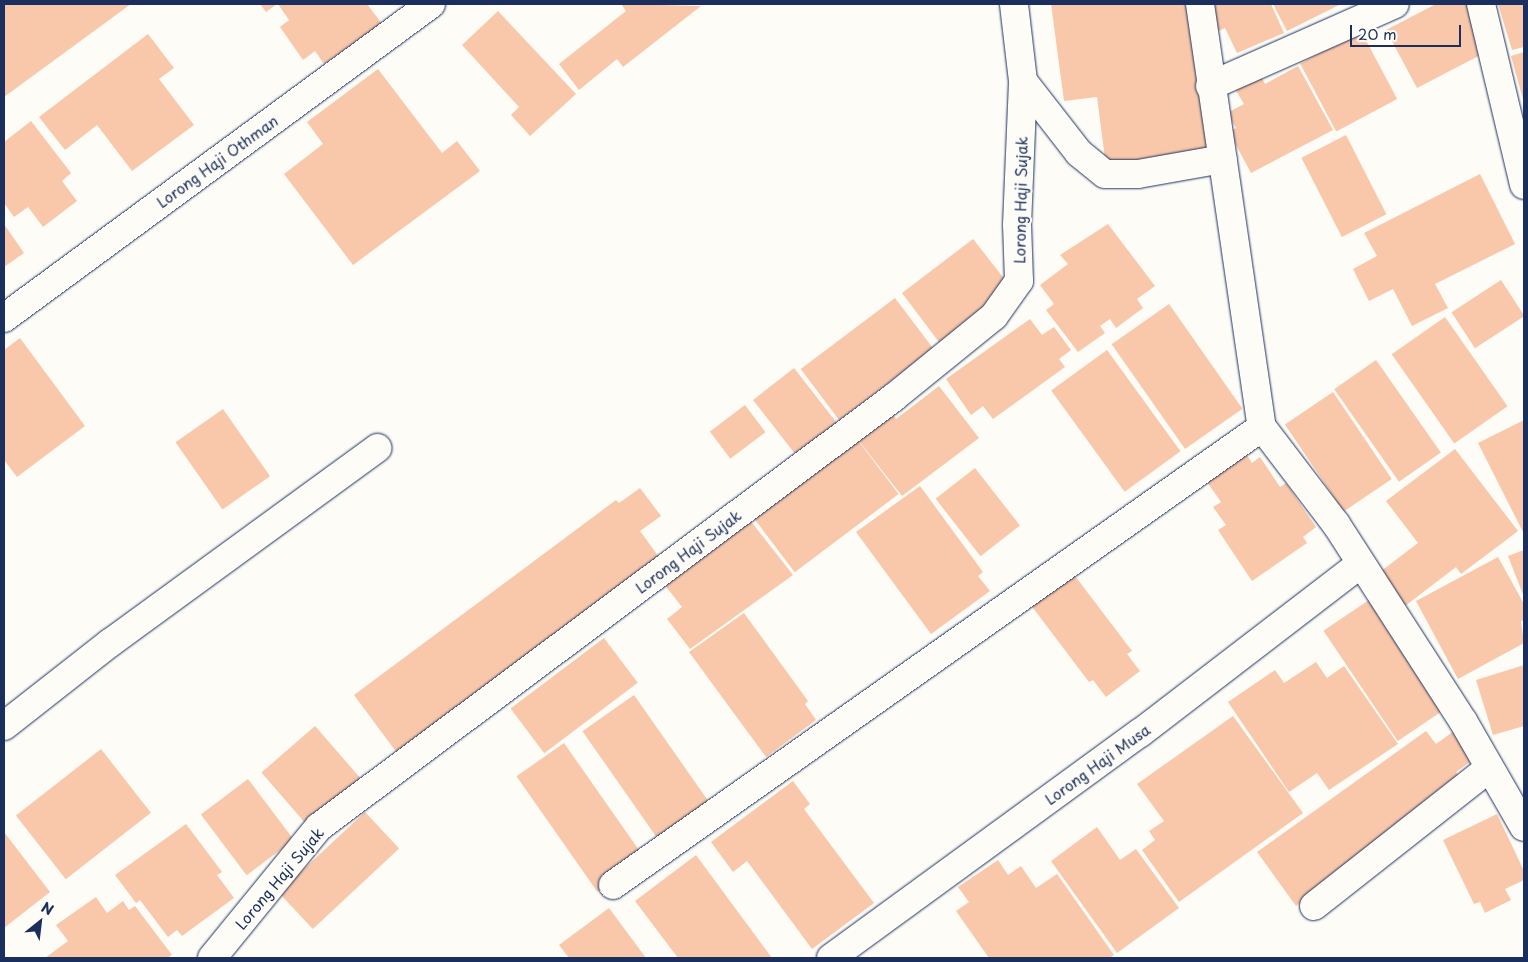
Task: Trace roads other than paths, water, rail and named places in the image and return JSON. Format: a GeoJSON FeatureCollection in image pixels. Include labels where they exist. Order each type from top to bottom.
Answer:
{"type":"FeatureCollection","features":[{"type":"Feature","properties":{"kind":"street","name":"Lorong Haji Othman"},"geometry":{"type":"LineString","coordinates":[[4,318],[431,4]]}},
{"type":"Feature","properties":{"kind":"street","name":"Lorong Haji Sujak"},"geometry":{"type":"LineString","coordinates":[[212,958],[319,827],[886,404],[994,316],[1019,281],[1017,225],[1023,80],[1014,4]]}},
{"type":"Feature","properties":{"kind":"street"},"geometry":{"type":"LineString","coordinates":[[1200,4],[1210,86],[1223,160],[1262,427],[1336,524],[1360,564],[1463,721],[1488,769],[1524,827]]}},
{"type":"Feature","properties":{"kind":"street"},"geometry":{"type":"LineString","coordinates":[[1210,86],[1395,4]]}},
{"type":"Feature","properties":{"kind":"street"},"geometry":{"type":"LineString","coordinates":[[1481,4],[1524,185]]}},
{"type":"Feature","properties":{"kind":"street"},"geometry":{"type":"LineString","coordinates":[[1023,80],[1079,153],[1105,174],[1138,174],[1223,160]]}},
{"type":"Feature","properties":{"kind":"street"},"geometry":{"type":"LineString","coordinates":[[613,885],[1262,427]]}},
{"type":"Feature","properties":{"kind":"street"},"geometry":{"type":"LineString","coordinates":[[4,726],[110,643],[376,448]]}},
{"type":"Feature","properties":{"kind":"street","name":"Lorong Haji Musa"},"geometry":{"type":"LineString","coordinates":[[831,958],[1140,733],[1360,564]]}},
{"type":"Feature","properties":{"kind":"street"},"geometry":{"type":"LineString","coordinates":[[1314,906],[1488,769]]}}]}
